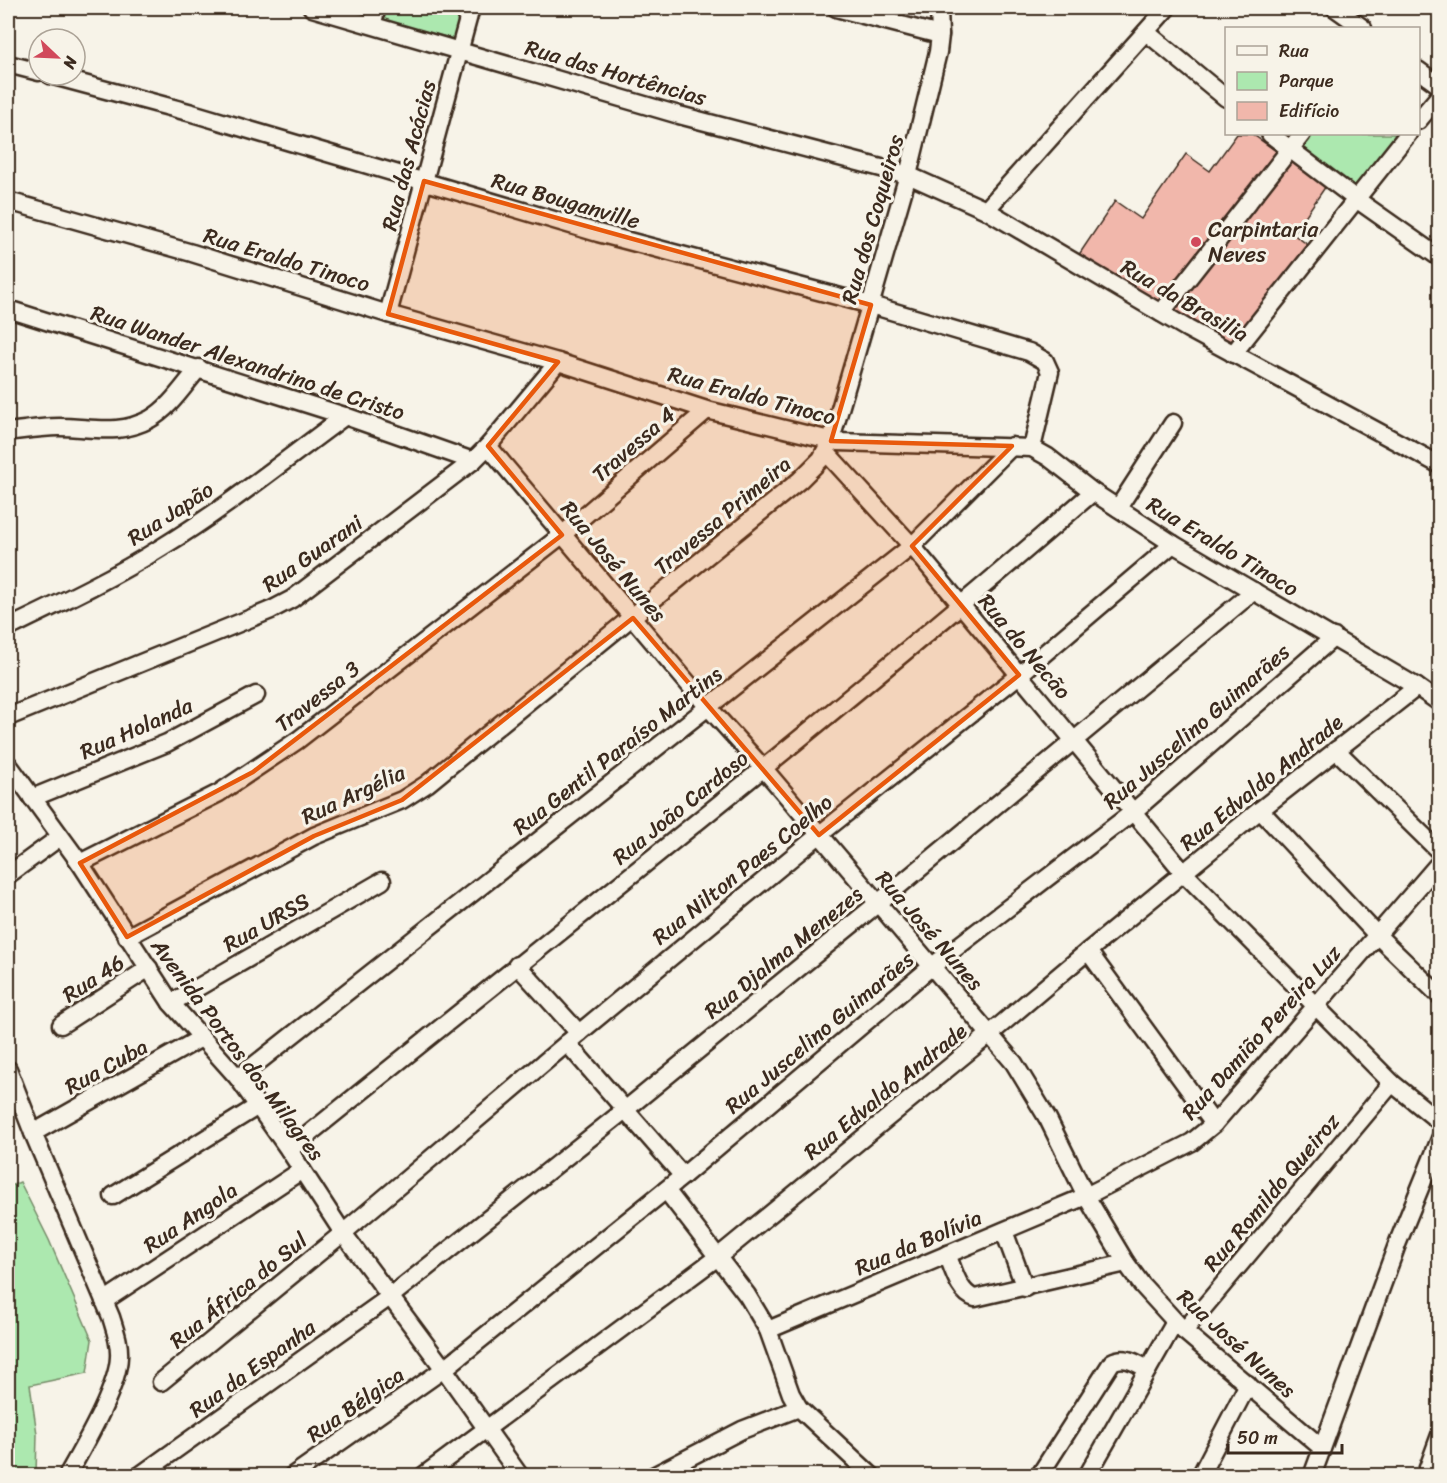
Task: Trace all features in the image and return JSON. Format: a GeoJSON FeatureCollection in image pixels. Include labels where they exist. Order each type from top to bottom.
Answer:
{"type":"FeatureCollection","features":[{"type":"Feature","properties":{"kind":"street","name":"Rua das Hortências"},"geometry":{"type":"LineString","coordinates":[[312,8],[679,115],[908,175]]}},
{"type":"Feature","properties":{"kind":"street"},"geometry":{"type":"LineString","coordinates":[[372,25],[377,8]]}},
{"type":"Feature","properties":{"kind":"street","name":"Rua das Acácias"},"geometry":{"type":"LineString","coordinates":[[388,314],[471,8]]}},
{"type":"Feature","properties":{"kind":"street"},"geometry":{"type":"LineString","coordinates":[[836,8],[940,35]]}},
{"type":"Feature","properties":{"kind":"street","name":"Rua dos Coqueiros"},"geometry":{"type":"LineString","coordinates":[[829,446],[927,104],[940,35],[939,8]]}},
{"type":"Feature","properties":{"kind":"street"},"geometry":{"type":"LineString","coordinates":[[986,210],[1167,8]]}},
{"type":"Feature","properties":{"kind":"street"},"geometry":{"type":"LineString","coordinates":[[1335,8],[1362,27]]}},
{"type":"Feature","properties":{"kind":"street"},"geometry":{"type":"LineString","coordinates":[[1146,32],[1225,96]]}},
{"type":"Feature","properties":{"kind":"street"},"geometry":{"type":"LineString","coordinates":[[8,64],[27,69]]}},
{"type":"Feature","properties":{"kind":"street"},"geometry":{"type":"LineString","coordinates":[[1420,71],[1440,86]]}},
{"type":"Feature","properties":{"kind":"street","name":"Rua Bouganville"},"geometry":{"type":"LineString","coordinates":[[87,85],[192,113],[598,233],[871,305],[1039,357],[1050,369],[1032,448]]}},
{"type":"Feature","properties":{"kind":"street"},"geometry":{"type":"LineString","coordinates":[[1420,120],[1440,95]]}},
{"type":"Feature","properties":{"kind":"street"},"geometry":{"type":"LineString","coordinates":[[1271,135],[1440,258]]}},
{"type":"Feature","properties":{"kind":"street"},"geometry":{"type":"LineString","coordinates":[[1161,313],[1301,135]]}},
{"type":"Feature","properties":{"kind":"street"},"geometry":{"type":"LineString","coordinates":[[1233,354],[1407,135]]}},
{"type":"Feature","properties":{"kind":"street","name":"Rua da Brasilia"},"geometry":{"type":"LineString","coordinates":[[908,175],[986,210],[1233,354],[1440,465]]}},
{"type":"Feature","properties":{"kind":"street","name":"Rua Eraldo Tinoco"},"geometry":{"type":"LineString","coordinates":[[8,201],[558,362],[706,410],[829,446],[850,442],[1032,448],[1048,457],[1093,492],[1173,544],[1334,637],[1440,703]]}},
{"type":"Feature","properties":{"kind":"street","name":"Rua Wander Alexandrino de Cristo"},"geometry":{"type":"LineString","coordinates":[[8,309],[199,368],[473,461]]}},
{"type":"Feature","properties":{"kind":"street","name":"Rua Guarani"},"geometry":{"type":"LineString","coordinates":[[8,717],[282,604],[473,461],[558,362]]}},
{"type":"Feature","properties":{"kind":"street"},"geometry":{"type":"LineString","coordinates":[[8,432],[58,427],[98,431],[134,426],[151,419],[164,409],[199,368]]}},
{"type":"Feature","properties":{"kind":"street","name":"Travessa 4"},"geometry":{"type":"LineString","coordinates":[[562,535],[706,410]]}},
{"type":"Feature","properties":{"kind":"street","name":"Rua Japão"},"geometry":{"type":"LineString","coordinates":[[8,628],[86,590],[162,547],[221,507],[345,416]]}},
{"type":"Feature","properties":{"kind":"street"},"geometry":{"type":"LineString","coordinates":[[1118,508],[1173,423]]}},
{"type":"Feature","properties":{"kind":"street","name":"Rua José Nunes"},"geometry":{"type":"LineString","coordinates":[[488,446],[877,904],[991,1033],[1029,1085],[1086,1196],[1126,1263],[1179,1326],[1322,1448]]}},
{"type":"Feature","properties":{"kind":"street","name":"Rua do Necão"},"geometry":{"type":"LineString","coordinates":[[829,446],[1184,873],[1392,1083],[1440,1122]]}},
{"type":"Feature","properties":{"kind":"street","name":"Travessa Primeira"},"geometry":{"type":"LineString","coordinates":[[633,618],[800,480],[829,446]]}},
{"type":"Feature","properties":{"kind":"street","name":"Rua Gentil Paraíso Martins"},"geometry":{"type":"LineString","coordinates":[[238,1078],[912,546],[1012,446]]}},
{"type":"Feature","properties":{"kind":"street","name":"Rua João Cardoso"},"geometry":{"type":"LineString","coordinates":[[289,1150],[764,769],[962,606],[1093,492]]}},
{"type":"Feature","properties":{"kind":"street","name":"Travessa 3"},"geometry":{"type":"LineString","coordinates":[[80,863],[219,793],[253,772],[298,740],[562,535]]}},
{"type":"Feature","properties":{"kind":"street","name":"Rua Nilton Paes Coelho"},"geometry":{"type":"LineString","coordinates":[[344,1233],[573,1038],[819,835],[1019,675],[1173,544]]}},
{"type":"Feature","properties":{"kind":"street","name":"Rua Djalma Menezes"},"geometry":{"type":"LineString","coordinates":[[391,1296],[625,1110],[1254,591]]}},
{"type":"Feature","properties":{"kind":"street","name":"Rua Argélia"},"geometry":{"type":"LineString","coordinates":[[127,937],[314,836],[402,800],[427,784],[633,618]]}},
{"type":"Feature","properties":{"kind":"street","name":"Rua Juscelino Guimarães"},"geometry":{"type":"LineString","coordinates":[[444,1369],[683,1176],[931,967],[1133,812],[1334,637]]}},
{"type":"Feature","properties":{"kind":"street","name":"Rua Edvaldo Andrade"},"geometry":{"type":"LineString","coordinates":[[423,1476],[719,1256],[1260,810],[1417,687]]}},
{"type":"Feature","properties":{"kind":"street","name":"Rua Holanda"},"geometry":{"type":"LineString","coordinates":[[32,798],[167,743],[256,695]]}},
{"type":"Feature","properties":{"kind":"street"},"geometry":{"type":"LineString","coordinates":[[1336,750],[1440,852]]}},
{"type":"Feature","properties":{"kind":"street","name":"Avenida Portos dos Milagres"},"geometry":{"type":"LineString","coordinates":[[10,773],[32,798],[80,863],[171,1002],[238,1078],[344,1233],[520,1476]]}},
{"type":"Feature","properties":{"kind":"street"},"geometry":{"type":"LineString","coordinates":[[1260,810],[1377,935],[1440,996]]}},
{"type":"Feature","properties":{"kind":"street"},"geometry":{"type":"LineString","coordinates":[[8,875],[60,837]]}},
{"type":"Feature","properties":{"kind":"street","name":"Rua Damião Pereira Luz"},"geometry":{"type":"LineString","coordinates":[[1086,1196],[1192,1142],[1214,1124],[1440,862]]}},
{"type":"Feature","properties":{"kind":"street","name":"Rua URSS"},"geometry":{"type":"LineString","coordinates":[[171,1002],[382,881]]}},
{"type":"Feature","properties":{"kind":"street"},"geometry":{"type":"LineString","coordinates":[[1088,951],[1214,1124]]}},
{"type":"Feature","properties":{"kind":"street"},"geometry":{"type":"LineString","coordinates":[[517,965],[625,1110],[683,1176]]}},
{"type":"Feature","properties":{"kind":"street","name":"Rua 46"},"geometry":{"type":"LineString","coordinates":[[61,1025],[149,968]]}},
{"type":"Feature","properties":{"kind":"street","name":"Rua Cuba"},"geometry":{"type":"LineString","coordinates":[[33,1133],[201,1038]]}},
{"type":"Feature","properties":{"kind":"street"},"geometry":{"type":"LineString","coordinates":[[8,1069],[104,1301],[119,1344],[117,1368],[91,1433],[67,1476]]}},
{"type":"Feature","properties":{"kind":"street","name":"Rua Romildo Queiroz"},"geometry":{"type":"LineString","coordinates":[[1087,1476],[1148,1369],[1179,1326],[1392,1083]]}},
{"type":"Feature","properties":{"kind":"street"},"geometry":{"type":"LineString","coordinates":[[113,1196],[258,1106]]}},
{"type":"Feature","properties":{"kind":"street"},"geometry":{"type":"LineString","coordinates":[[1312,1476],[1398,1242],[1440,1139]]}},
{"type":"Feature","properties":{"kind":"street","name":"Rua Angola"},"geometry":{"type":"LineString","coordinates":[[104,1301],[302,1170]]}},
{"type":"Feature","properties":{"kind":"street"},"geometry":{"type":"LineString","coordinates":[[666,1190],[747,1295],[768,1330],[791,1394],[799,1408],[873,1476]]}},
{"type":"Feature","properties":{"kind":"street","name":"Rua da Bolívia"},"geometry":{"type":"LineString","coordinates":[[768,1330],[1086,1196]]}},
{"type":"Feature","properties":{"kind":"street"},"geometry":{"type":"LineString","coordinates":[[1004,1231],[1024,1288]]}},
{"type":"Feature","properties":{"kind":"street","name":"Rua África do Sul"},"geometry":{"type":"LineString","coordinates":[[161,1382],[344,1233]]}},
{"type":"Feature","properties":{"kind":"street"},"geometry":{"type":"LineString","coordinates":[[947,1254],[959,1282],[972,1298],[983,1298],[1126,1263]]}},
{"type":"Feature","properties":{"kind":"street","name":"Rua da Espanha"},"geometry":{"type":"LineString","coordinates":[[139,1476],[391,1296]]}},
{"type":"Feature","properties":{"kind":"street"},"geometry":{"type":"LineString","coordinates":[[1039,1476],[1112,1362],[1126,1359],[1148,1369]]}},
{"type":"Feature","properties":{"kind":"street","name":"Rua Bélgica"},"geometry":{"type":"LineString","coordinates":[[292,1476],[444,1369]]}},
{"type":"Feature","properties":{"kind":"street"},"geometry":{"type":"LineString","coordinates":[[1200,1476],[1248,1384]]}},
{"type":"Feature","properties":{"kind":"street"},"geometry":{"type":"LineString","coordinates":[[653,1476],[742,1430],[799,1408]]}},
{"type":"Feature","properties":{"kind":"street"},"geometry":{"type":"LineString","coordinates":[[1425,1476],[1440,1435]]}},
{"type":"Feature","properties":{"kind":"highlighted area"},"geometry":{"type":"Polygon","coordinates":[[[424,181],[871,305],[831,441],[1012,446],[912,546],[1019,675],[819,835],[633,618],[402,800],[314,836],[127,937],[80,863],[253,772],[562,535],[488,446],[558,362],[388,314],[424,181]]]}},
{"type":"Feature","properties":{"kind":"green space"},"geometry":{"type":"Polygon","coordinates":[[[381,8],[462,8],[454,39],[378,19],[381,8]]]}},
{"type":"Feature","properties":{"kind":"green space"},"geometry":{"type":"Polygon","coordinates":[[[1312,135],[1396,135],[1355,187],[1303,147],[1312,135]]]}},
{"type":"Feature","properties":{"kind":"green space"},"geometry":{"type":"Polygon","coordinates":[[[20,1182],[49,1240],[92,1340],[87,1373],[30,1385],[37,1434],[36,1475],[8,1475],[8,1187],[20,1182]]]}},
{"type":"Feature","properties":{"kind":"building","name":"Carpintaria Neves"},"geometry":{"type":"Polygon","coordinates":[[[1236,135],[1253,135],[1326,186],[1293,234],[1315,250],[1233,354],[1074,262],[1115,201],[1141,219],[1186,154],[1210,171],[1236,135]]]}},
{"type":"Feature","properties":{"kind":"place","name":"Carpintaria Neves"},"geometry":{"type":"Point","coordinates":[1196,242]}}]}
